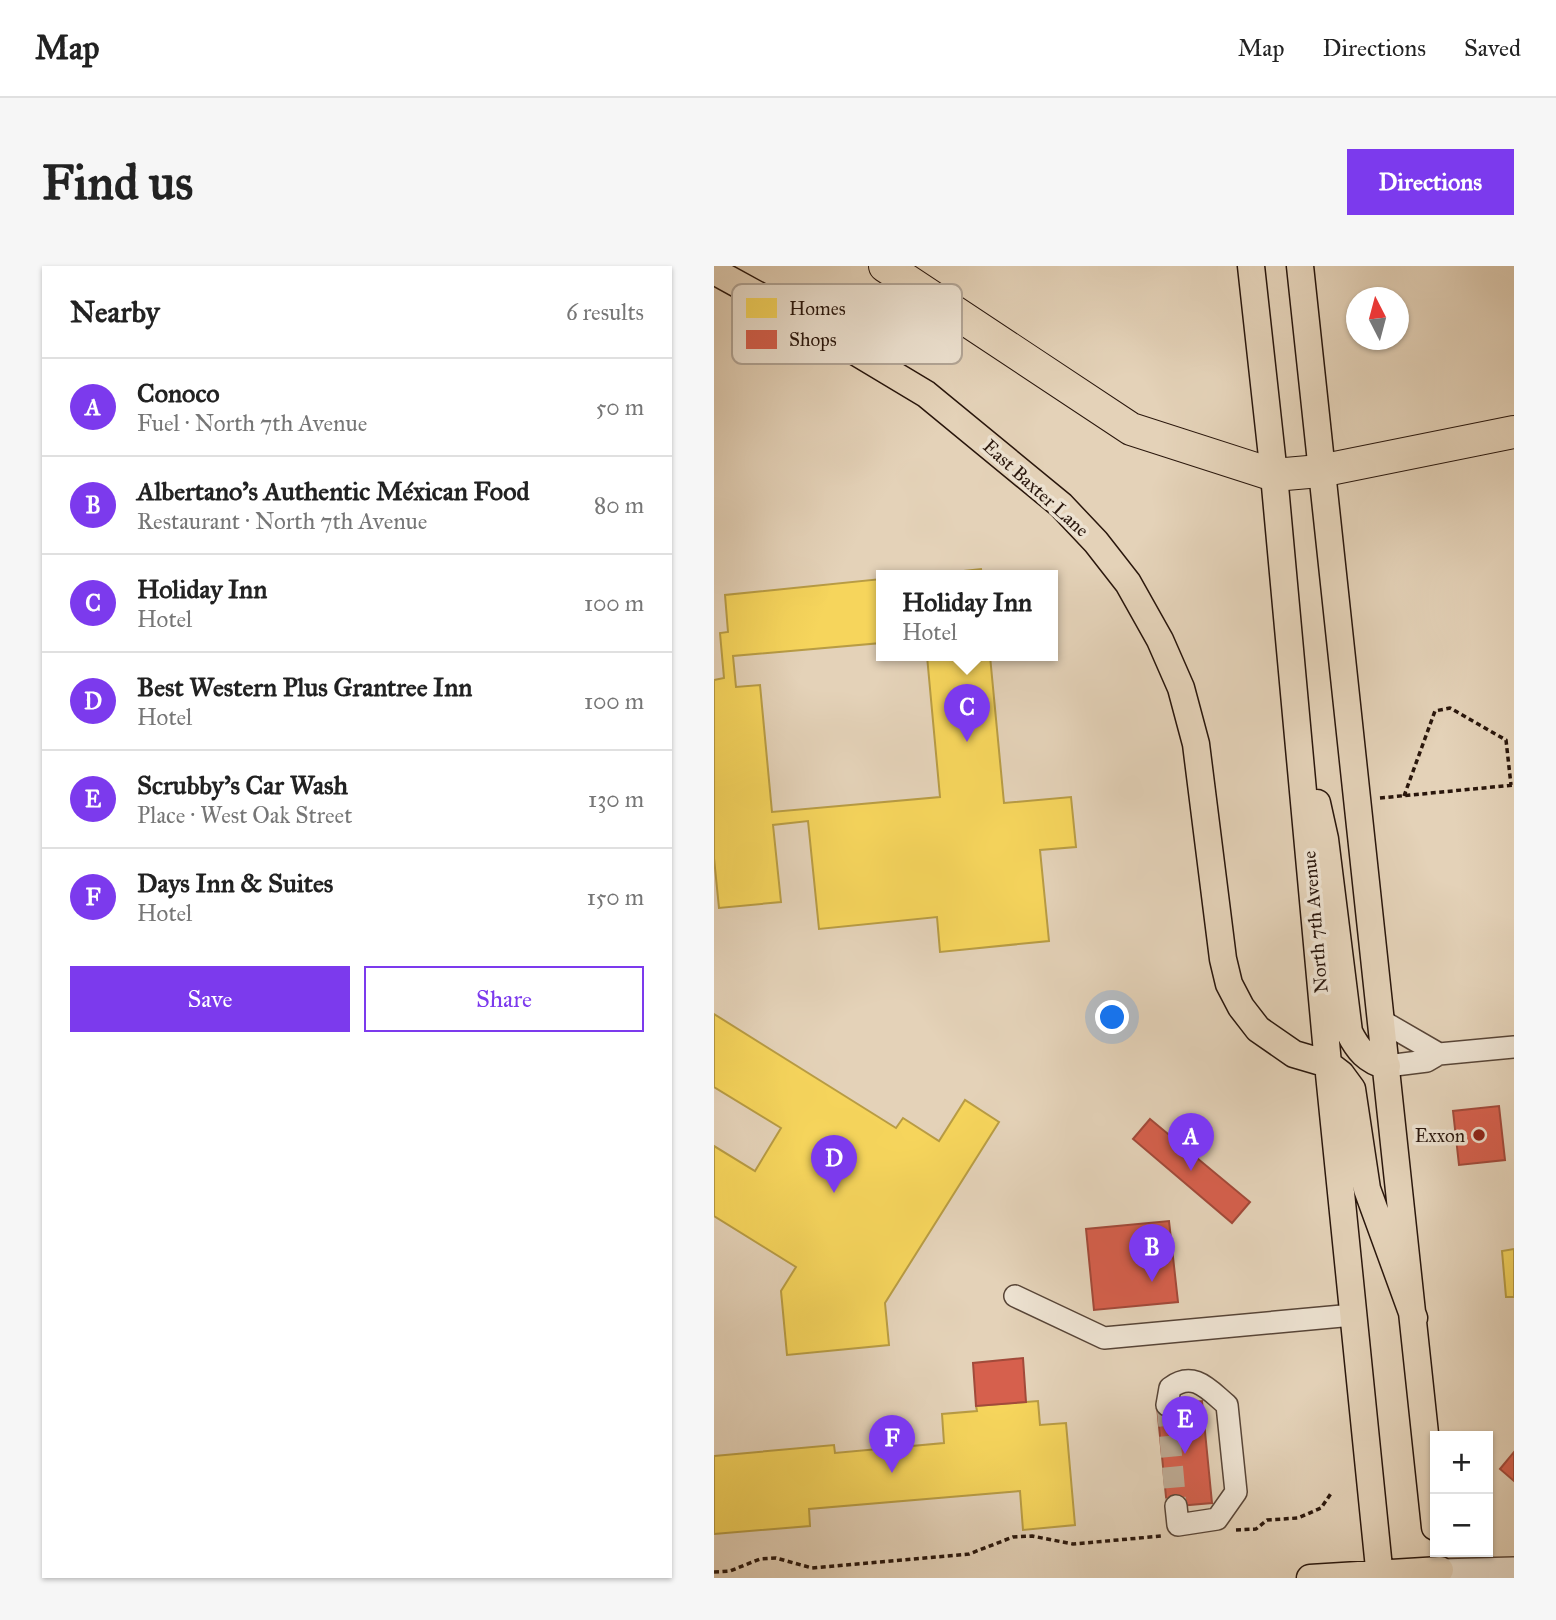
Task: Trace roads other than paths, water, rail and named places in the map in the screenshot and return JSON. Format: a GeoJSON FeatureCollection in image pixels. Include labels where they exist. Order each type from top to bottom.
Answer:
{"type":"FeatureCollection","features":[{"type":"Feature","properties":{"kind":"highway"},"geometry":{"type":"LineString","coordinates":[[885,266],[912,284]]}},
{"type":"Feature","properties":{"kind":"highway"},"geometry":{"type":"LineString","coordinates":[[962,317],[1131,429],[1274,475],[1320,471],[1514,432]]}},
{"type":"Feature","properties":{"kind":"main road","name":"North 7th Avenue"},"geometry":{"type":"LineString","coordinates":[[1251,266],[1274,475],[1328,1064],[1379,1575]]}},
{"type":"Feature","properties":{"kind":"main road"},"geometry":{"type":"LineString","coordinates":[[1300,266],[1432,1494]]}},
{"type":"Feature","properties":{"kind":"main road","name":"East Baxter Lane"},"geometry":{"type":"LineString","coordinates":[[714,271],[738,284]]}},
{"type":"Feature","properties":{"kind":"main road","name":"East Baxter Lane"},"geometry":{"type":"LineString","coordinates":[[876,364],[926,394],[1033,480],[1096,541],[1128,583],[1160,640],[1181,688],[1196,744],[1223,959],[1229,984],[1241,1007],[1258,1029],[1294,1054],[1328,1064]]}},
{"type":"Feature","properties":{"kind":"main road"},"geometry":{"type":"LineString","coordinates":[[1298,741],[1325,839],[1349,1032],[1358,1050],[1374,1063],[1387,1066]]}},
{"type":"Feature","properties":{"kind":"main road"},"geometry":{"type":"LineString","coordinates":[[1328,1064],[1347,1082],[1355,1097],[1367,1189],[1413,1318]]}},
{"type":"Feature","properties":{"kind":"main road"},"geometry":{"type":"LineString","coordinates":[[1310,1578],[1379,1575],[1439,1567]]}},
{"type":"Feature","properties":{"kind":"street"},"geometry":{"type":"LineString","coordinates":[[1382,1021],[1439,1055]]}},
{"type":"Feature","properties":{"kind":"street"},"geometry":{"type":"LineString","coordinates":[[1387,1066],[1427,1061],[1439,1055],[1514,1047]]}},
{"type":"Feature","properties":{"kind":"street"},"geometry":{"type":"LineString","coordinates":[[1015,1296],[1104,1338],[1353,1315]]}},
{"type":"Feature","properties":{"kind":"street"},"geometry":{"type":"LineString","coordinates":[[1167,1405],[1170,1388],[1180,1381],[1197,1381],[1227,1405],[1236,1492],[1217,1519],[1178,1525],[1176,1506]]}},
{"type":"Feature","properties":{"kind":"street"},"geometry":{"type":"LineString","coordinates":[[1439,1567],[1514,1568]]}},
{"type":"Feature","properties":{"kind":"tunnel"},"geometry":{"type":"LineString","coordinates":[[1167,1405],[1176,1506]]}},
{"type":"Feature","properties":{"kind":"place","name":"Holiday Inn"},"geometry":{"type":"Point","coordinates":[967,742]}},
{"type":"Feature","properties":{"kind":"place","name":"Exxon"},"geometry":{"type":"Point","coordinates":[1479,1135]}},
{"type":"Feature","properties":{"kind":"place","name":"Conoco"},"geometry":{"type":"Point","coordinates":[1191,1171]}},
{"type":"Feature","properties":{"kind":"place","name":"Best Western Plus Grantree Inn"},"geometry":{"type":"Point","coordinates":[834,1193]}},
{"type":"Feature","properties":{"kind":"place","name":"Albertano's Authentic Méxican Food"},"geometry":{"type":"Point","coordinates":[1152,1282]}},
{"type":"Feature","properties":{"kind":"place","name":"Scrubby's Car Wash"},"geometry":{"type":"Point","coordinates":[1185,1454]}},
{"type":"Feature","properties":{"kind":"place","name":"Days Inn & Suites"},"geometry":{"type":"Point","coordinates":[892,1473]}}]}
